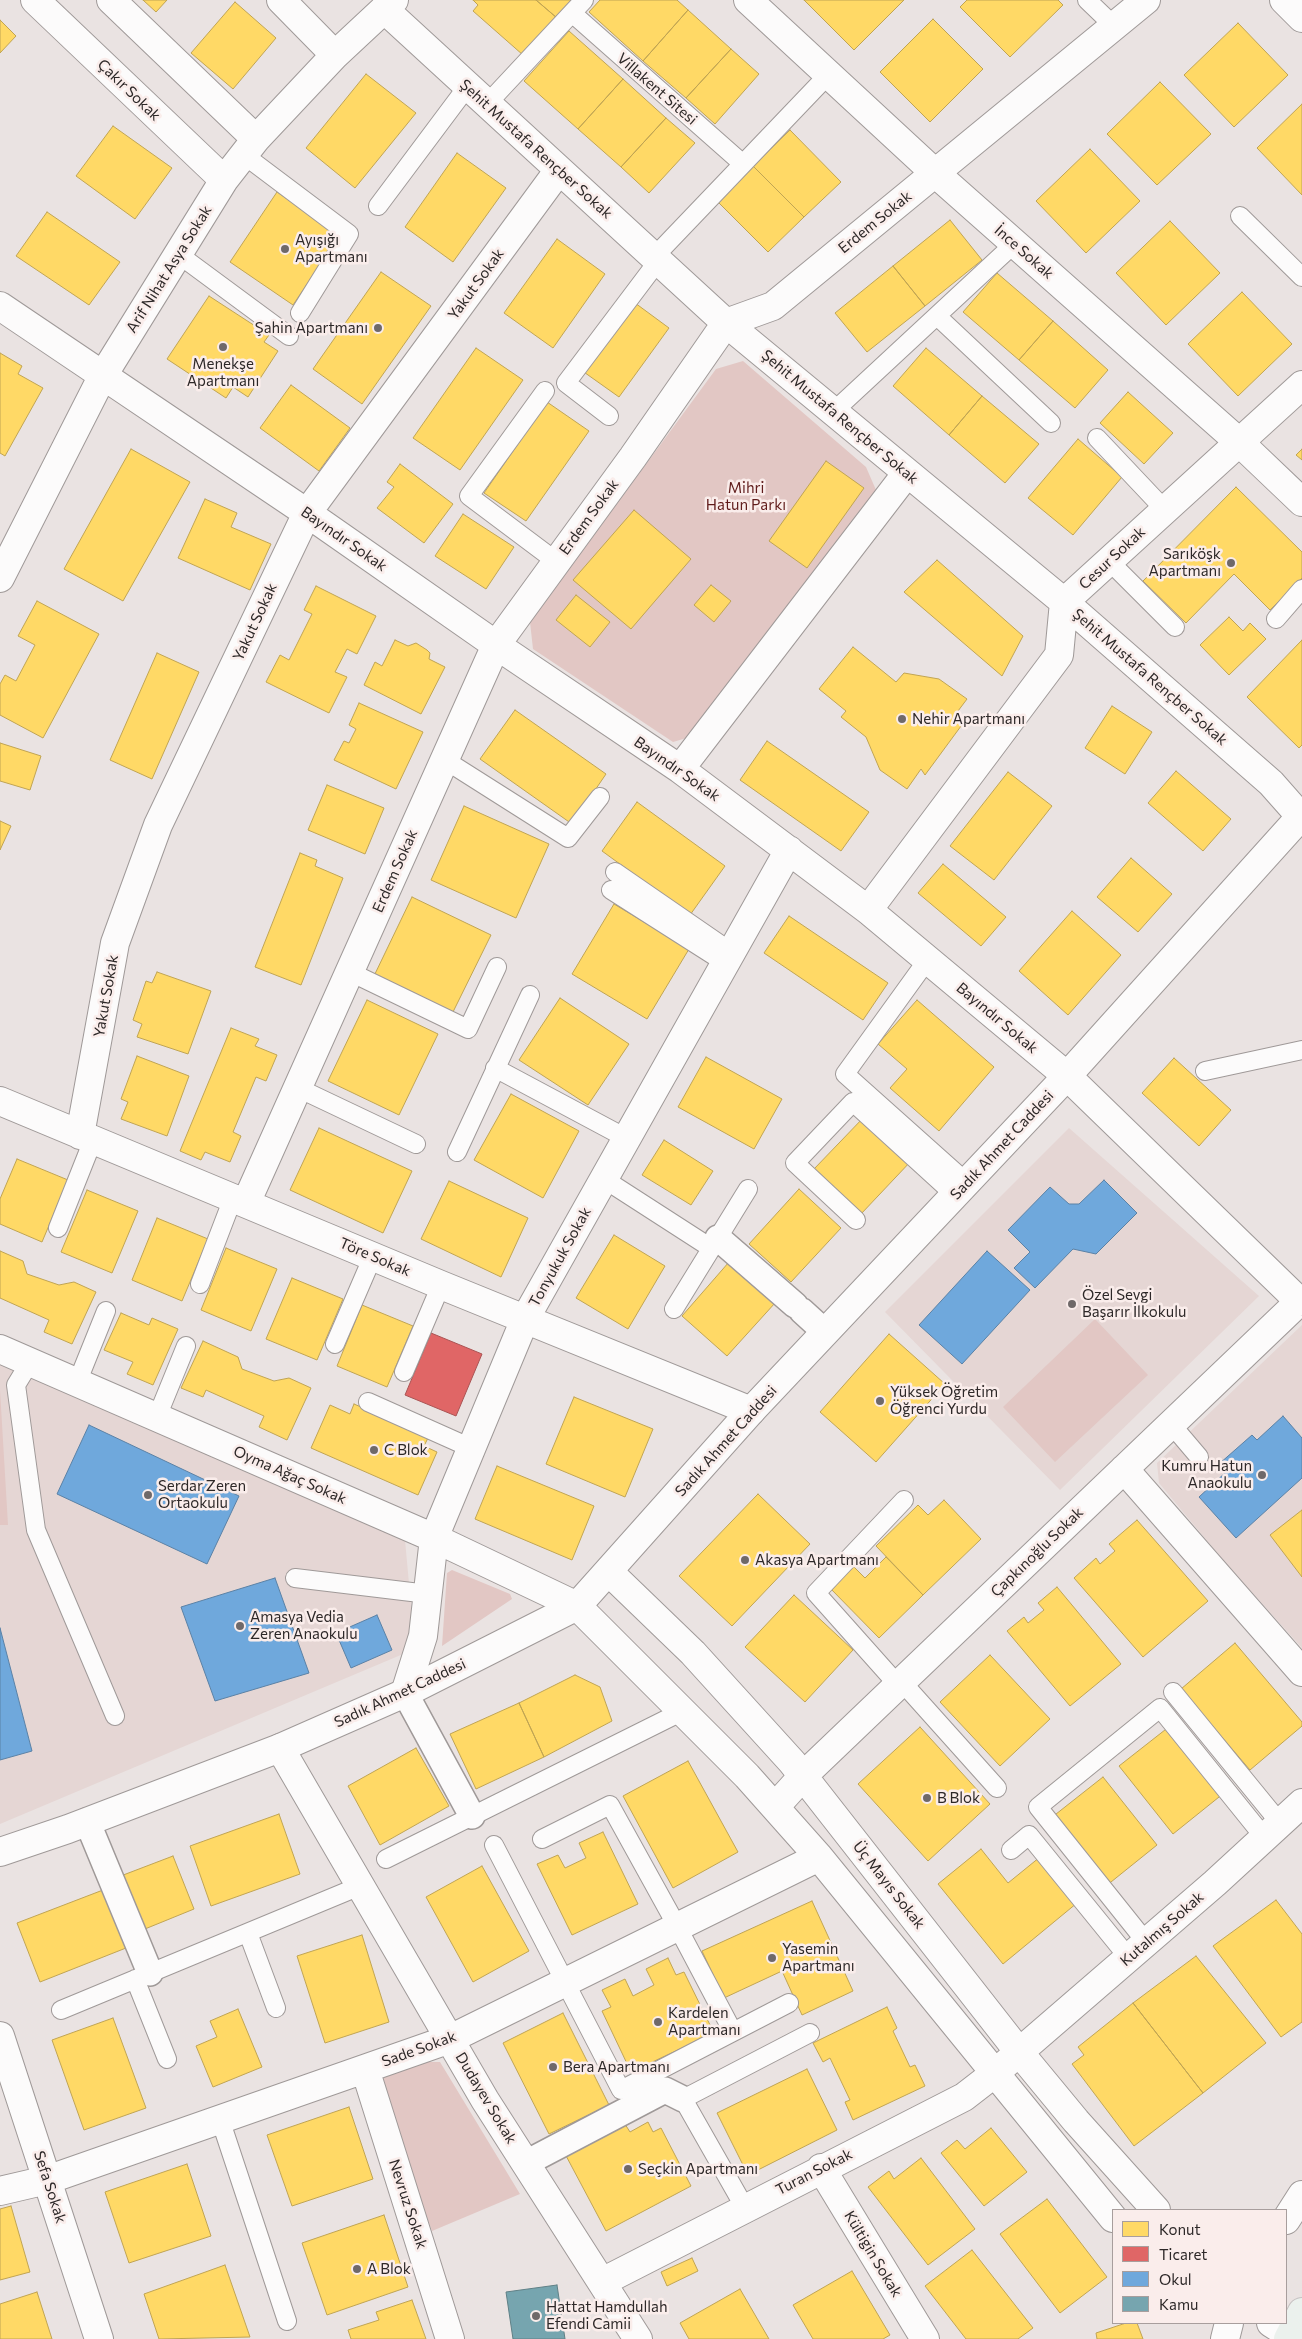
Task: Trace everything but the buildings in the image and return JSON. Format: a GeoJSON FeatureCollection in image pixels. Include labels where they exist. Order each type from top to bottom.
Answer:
{"type":"FeatureCollection","features":[{"type":"Feature","properties":{"kind":"street","name":"Çakır Sokak"},"geometry":{"type":"LineString","coordinates":[[35,0],[224,180]]}},
{"type":"Feature","properties":{"kind":"street"},"geometry":{"type":"LineString","coordinates":[[111,0],[250,147]]}},
{"type":"Feature","properties":{"kind":"street"},"geometry":{"type":"LineString","coordinates":[[281,0],[336,54]]}},
{"type":"Feature","properties":{"kind":"street","name":"İnce Sokak"},"geometry":{"type":"LineString","coordinates":[[748,0],[1014,244],[1240,442],[1302,502]]}},
{"type":"Feature","properties":{"kind":"street","name":"Erdem Sokak"},"geometry":{"type":"LineString","coordinates":[[240,1201],[298,1088],[496,645],[726,323],[773,306],[1146,0]]}},
{"type":"Feature","properties":{"kind":"street"},"geometry":{"type":"LineString","coordinates":[[1284,0],[1302,18]]}},
{"type":"Feature","properties":{"kind":"street","name":"Arif Nihat Asya Sokak"},"geometry":{"type":"LineString","coordinates":[[0,578],[102,377],[224,180],[250,147],[336,54],[389,5]]}},
{"type":"Feature","properties":{"kind":"street","name":"Şehit Mustafa Rençber Sokak"},"geometry":{"type":"LineString","coordinates":[[389,5],[477,95],[726,323],[1064,602],[1272,783],[1302,816]]}},
{"type":"Feature","properties":{"kind":"street","name":"Yakut Sokak"},"geometry":{"type":"LineString","coordinates":[[86,1138],[115,943],[158,825],[307,513],[559,170]]}},
{"type":"Feature","properties":{"kind":"street","name":"Bayındır Sokak"},"geometry":{"type":"LineString","coordinates":[[0,306],[102,377],[307,513],[496,645],[680,769],[868,910],[1067,1076],[1301,1300]]}},
{"type":"Feature","properties":{"kind":"street","name":"Cesur Sokak"},"geometry":{"type":"LineString","coordinates":[[1064,602],[1302,385]]}},
{"type":"Feature","properties":{"kind":"street"},"geometry":{"type":"LineString","coordinates":[[680,769],[907,473]]}},
{"type":"Feature","properties":{"kind":"street"},"geometry":{"type":"LineString","coordinates":[[868,910],[1059,655],[1064,602]]}},
{"type":"Feature","properties":{"kind":"street","name":"Sadık Ahmet Caddesi"},"geometry":{"type":"LineString","coordinates":[[0,1852],[280,1748],[405,1693],[577,1606],[751,1410],[1067,1076],[1302,816]]}},
{"type":"Feature","properties":{"kind":"street","name":"Tonyukuk Sokak"},"geometry":{"type":"LineString","coordinates":[[405,1693],[423,1636],[434,1538],[524,1319],[789,850]]}},
{"type":"Feature","properties":{"kind":"street","name":"Töre Sokak"},"geometry":{"type":"LineString","coordinates":[[0,1101],[441,1285],[751,1410]]}},
{"type":"Feature","properties":{"kind":"street"},"geometry":{"type":"LineString","coordinates":[[715,1243],[798,1308],[825,1332]]}},
{"type":"Feature","properties":{"kind":"street","name":"Çapkınoğlu Sokak"},"geometry":{"type":"LineString","coordinates":[[775,1807],[803,1776],[1301,1300]]}},
{"type":"Feature","properties":{"kind":"street","name":"Oyma Ağaç Sokak"},"geometry":{"type":"LineString","coordinates":[[0,1349],[434,1538],[577,1606]]}},
{"type":"Feature","properties":{"kind":"street"},"geometry":{"type":"LineString","coordinates":[[1124,1469],[1302,1672]]}},
{"type":"Feature","properties":{"kind":"street","name":"Üç Mayıs Sokak"},"geometry":{"type":"LineString","coordinates":[[609,1572],[693,1653],[803,1776],[1019,2052],[1076,2122],[1155,2209]]}},
{"type":"Feature","properties":{"kind":"street"},"geometry":{"type":"LineString","coordinates":[[577,1606],[747,1776],[819,1857],[1112,2217]]}},
{"type":"Feature","properties":{"kind":"street"},"geometry":{"type":"LineString","coordinates":[[405,1693],[472,1816]]}},
{"type":"Feature","properties":{"kind":"street","name":"Dudayev Sokak"},"geometry":{"type":"LineString","coordinates":[[280,1748],[485,2100],[638,2339]]}},
{"type":"Feature","properties":{"kind":"street","name":"Kutalmış Sokak"},"geometry":{"type":"LineString","coordinates":[[1019,2052],[1302,1803]]}},
{"type":"Feature","properties":{"kind":"street"},"geometry":{"type":"LineString","coordinates":[[87,1821],[142,1976]]}},
{"type":"Feature","properties":{"kind":"street","name":"Sade Sokak"},"geometry":{"type":"LineString","coordinates":[[0,2191],[47,2180],[450,2039],[819,1857]]}},
{"type":"Feature","properties":{"kind":"street","name":"Sefa Sokak"},"geometry":{"type":"LineString","coordinates":[[0,2036],[99,2339]]}},
{"type":"Feature","properties":{"kind":"street","name":"Turan Sokak"},"geometry":{"type":"LineString","coordinates":[[602,2282],[964,2097],[1019,2052]]}},
{"type":"Feature","properties":{"kind":"street","name":"Nevruz Sokak"},"geometry":{"type":"LineString","coordinates":[[365,2069],[450,2339]]}},
{"type":"Feature","properties":{"kind":"street"},"geometry":{"type":"LineString","coordinates":[[526,2163],[666,2090],[683,2099]]}},
{"type":"Feature","properties":{"kind":"street","name":"Kültigin Sokak"},"geometry":{"type":"LineString","coordinates":[[822,2168],[925,2339]]}},
{"type":"Feature","properties":{"kind":"street"},"geometry":{"type":"LineString","coordinates":[[1287,2218],[1302,2195]]}},
{"type":"Feature","properties":{"kind":"street"},"geometry":{"type":"LineString","coordinates":[[1225,2339],[1229,2324]]}},
{"type":"Feature","properties":{"kind":"lane"},"geometry":{"type":"LineString","coordinates":[[1087,0],[1114,26]]}},
{"type":"Feature","properties":{"kind":"lane","name":"Villakent Sitesi"},"geometry":{"type":"LineString","coordinates":[[378,206],[477,95],[578,6],[743,164]]}},
{"type":"Feature","properties":{"kind":"lane"},"geometry":{"type":"LineString","coordinates":[[609,416],[566,383],[656,259],[828,75]]}},
{"type":"Feature","properties":{"kind":"lane"},"geometry":{"type":"LineString","coordinates":[[250,147],[349,234],[300,314]]}},
{"type":"Feature","properties":{"kind":"lane"},"geometry":{"type":"LineString","coordinates":[[1240,216],[1302,277]]}},
{"type":"Feature","properties":{"kind":"lane"},"geometry":{"type":"LineString","coordinates":[[833,412],[1014,244]]}},
{"type":"Feature","properties":{"kind":"lane"},"geometry":{"type":"LineString","coordinates":[[178,254],[289,336]]}},
{"type":"Feature","properties":{"kind":"lane"},"geometry":{"type":"LineString","coordinates":[[937,316],[1051,423]]}},
{"type":"Feature","properties":{"kind":"lane"},"geometry":{"type":"LineString","coordinates":[[545,391],[469,496],[557,562]]}},
{"type":"Feature","properties":{"kind":"lane"},"geometry":{"type":"LineString","coordinates":[[1097,438],[1165,510]]}},
{"type":"Feature","properties":{"kind":"lane"},"geometry":{"type":"LineString","coordinates":[[1108,560],[1175,627]]}},
{"type":"Feature","properties":{"kind":"lane"},"geometry":{"type":"LineString","coordinates":[[1276,619],[1302,589]]}},
{"type":"Feature","properties":{"kind":"lane"},"geometry":{"type":"LineString","coordinates":[[445,760],[568,838],[600,797]]}},
{"type":"Feature","properties":{"kind":"lane"},"geometry":{"type":"LineString","coordinates":[[615,872],[728,957]]}},
{"type":"Feature","properties":{"kind":"lane"},"geometry":{"type":"LineString","coordinates":[[611,890],[728,957]]}},
{"type":"Feature","properties":{"kind":"lane"},"geometry":{"type":"LineString","coordinates":[[928,960],[845,1074],[961,1189]]}},
{"type":"Feature","properties":{"kind":"lane"},"geometry":{"type":"LineString","coordinates":[[350,972],[468,1029],[498,967]]}},
{"type":"Feature","properties":{"kind":"lane"},"geometry":{"type":"LineString","coordinates":[[457,1152],[530,996]]}},
{"type":"Feature","properties":{"kind":"lane"},"geometry":{"type":"LineString","coordinates":[[1205,1071],[1302,1050]]}},
{"type":"Feature","properties":{"kind":"lane"},"geometry":{"type":"LineString","coordinates":[[495,1068],[626,1138]]}},
{"type":"Feature","properties":{"kind":"lane"},"geometry":{"type":"LineString","coordinates":[[298,1088],[416,1144]]}},
{"type":"Feature","properties":{"kind":"lane"},"geometry":{"type":"LineString","coordinates":[[856,1220],[796,1163],[853,1102],[961,1189]]}},
{"type":"Feature","properties":{"kind":"lane"},"geometry":{"type":"LineString","coordinates":[[58,1228],[86,1138]]}},
{"type":"Feature","properties":{"kind":"lane"},"geometry":{"type":"LineString","coordinates":[[604,1179],[715,1243]]}},
{"type":"Feature","properties":{"kind":"lane"},"geometry":{"type":"LineString","coordinates":[[674,1309],[748,1188]]}},
{"type":"Feature","properties":{"kind":"lane"},"geometry":{"type":"LineString","coordinates":[[200,1284],[240,1201]]}},
{"type":"Feature","properties":{"kind":"lane"},"geometry":{"type":"LineString","coordinates":[[335,1344],[373,1256]]}},
{"type":"Feature","properties":{"kind":"lane"},"geometry":{"type":"LineString","coordinates":[[404,1372],[441,1285]]}},
{"type":"Feature","properties":{"kind":"lane"},"geometry":{"type":"LineString","coordinates":[[77,1383],[106,1310]]}},
{"type":"Feature","properties":{"kind":"lane"},"geometry":{"type":"LineString","coordinates":[[157,1417],[186,1346]]}},
{"type":"Feature","properties":{"kind":"lane"},"geometry":{"type":"LineString","coordinates":[[30,1362],[16,1385],[36,1530],[115,1716]]}},
{"type":"Feature","properties":{"kind":"lane"},"geometry":{"type":"LineString","coordinates":[[368,1402],[471,1448]]}},
{"type":"Feature","properties":{"kind":"lane"},"geometry":{"type":"LineString","coordinates":[[1171,1424],[1199,1457]]}},
{"type":"Feature","properties":{"kind":"lane"},"geometry":{"type":"LineString","coordinates":[[904,1500],[816,1593],[997,1788]]}},
{"type":"Feature","properties":{"kind":"lane"},"geometry":{"type":"LineString","coordinates":[[294,1578],[428,1594]]}},
{"type":"Feature","properties":{"kind":"lane"},"geometry":{"type":"LineString","coordinates":[[1173,1692],[1272,1830]]}},
{"type":"Feature","properties":{"kind":"lane"},"geometry":{"type":"LineString","coordinates":[[1137,1950],[1038,1807],[1160,1708],[1272,1830]]}},
{"type":"Feature","properties":{"kind":"lane"},"geometry":{"type":"LineString","coordinates":[[386,1859],[683,1711]]}},
{"type":"Feature","properties":{"kind":"lane"},"geometry":{"type":"LineString","coordinates":[[542,1839],[610,1805],[733,2032]]}},
{"type":"Feature","properties":{"kind":"lane"},"geometry":{"type":"LineString","coordinates":[[1011,1850],[1029,1835],[1137,1950]]}},
{"type":"Feature","properties":{"kind":"lane"},"geometry":{"type":"LineString","coordinates":[[494,1845],[621,2090],[789,2003]]}},
{"type":"Feature","properties":{"kind":"lane"},"geometry":{"type":"LineString","coordinates":[[61,2010],[360,1886]]}},
{"type":"Feature","properties":{"kind":"lane"},"geometry":{"type":"LineString","coordinates":[[248,1933],[276,2008]]}},
{"type":"Feature","properties":{"kind":"lane"},"geometry":{"type":"LineString","coordinates":[[142,1976],[167,2059]]}},
{"type":"Feature","properties":{"kind":"lane"},"geometry":{"type":"LineString","coordinates":[[744,2208],[683,2099],[810,2033]]}},
{"type":"Feature","properties":{"kind":"lane"},"geometry":{"type":"LineString","coordinates":[[220,2119],[287,2321]]}},
{"type":"Feature","properties":{"kind":"shaded area","name":"Özel Sevgi Başarır İlkokulu"},"geometry":{"type":"Polygon","coordinates":[[[1069,1128],[1259,1296],[1060,1490],[885,1312],[1069,1128]]]}},
{"type":"Feature","properties":{"kind":"shaded area"},"geometry":{"type":"Polygon","coordinates":[[[1302,1325],[1302,1648],[1223,1560],[1159,1483],[1157,1463],[1302,1325]]]}},
{"type":"Feature","properties":{"kind":"shaded area"},"geometry":{"type":"Polygon","coordinates":[[[0,1357],[405,1540],[415,1649],[0,1824],[0,1357]]]}},
{"type":"Feature","properties":{"kind":"green space","name":"Mihri Hatun Parkı"},"geometry":{"type":"Polygon","coordinates":[[[743,361],[866,467],[876,490],[690,737],[673,742],[533,649],[530,622],[716,369],[743,361]]]}},
{"type":"Feature","properties":{"kind":"green space"},"geometry":{"type":"Polygon","coordinates":[[[1095,1319],[1148,1375],[1055,1462],[1003,1407],[1095,1319]]]}},
{"type":"Feature","properties":{"kind":"green space"},"geometry":{"type":"Polygon","coordinates":[[[0,1390],[8,1525],[0,1525],[0,1390]]]}},
{"type":"Feature","properties":{"kind":"green space"},"geometry":{"type":"Polygon","coordinates":[[[452,1570],[510,1594],[512,1599],[442,1646],[447,1573],[452,1570]]]}},
{"type":"Feature","properties":{"kind":"green space"},"geometry":{"type":"Polygon","coordinates":[[[423,2062],[440,2062],[520,2194],[432,2231],[375,2078],[423,2062]]]}},
{"type":"Feature","properties":{"kind":"place","name":"Ayışığı Apartmanı"},"geometry":{"type":"Point","coordinates":[285,249]}},
{"type":"Feature","properties":{"kind":"place","name":"Şahin Apartmanı"},"geometry":{"type":"Point","coordinates":[378,328]}},
{"type":"Feature","properties":{"kind":"place","name":"Menekşe Apartmanı"},"geometry":{"type":"Point","coordinates":[223,347]}},
{"type":"Feature","properties":{"kind":"place","name":"Sarıköşk Apartmanı"},"geometry":{"type":"Point","coordinates":[1231,563]}},
{"type":"Feature","properties":{"kind":"place","name":"Nehir Apartmanı"},"geometry":{"type":"Point","coordinates":[902,719]}},
{"type":"Feature","properties":{"kind":"place","name":"Özel Sevgi Başarır İlkokulu"},"geometry":{"type":"Point","coordinates":[1072,1304]}},
{"type":"Feature","properties":{"kind":"place","name":"Yüksek Öğretim Öğrenci Yurdu"},"geometry":{"type":"Point","coordinates":[880,1401]}},
{"type":"Feature","properties":{"kind":"place","name":"C Blok"},"geometry":{"type":"Point","coordinates":[374,1450]}},
{"type":"Feature","properties":{"kind":"place","name":"Kumru Hatun Anaokulu"},"geometry":{"type":"Point","coordinates":[1262,1475]}},
{"type":"Feature","properties":{"kind":"place","name":"Serdar Zeren Ortaokulu"},"geometry":{"type":"Point","coordinates":[148,1495]}},
{"type":"Feature","properties":{"kind":"place","name":"Akasya Apartmanı"},"geometry":{"type":"Point","coordinates":[745,1560]}},
{"type":"Feature","properties":{"kind":"place","name":"Amasya Vedia Zeren Anaokulu"},"geometry":{"type":"Point","coordinates":[240,1626]}},
{"type":"Feature","properties":{"kind":"place","name":"B Blok"},"geometry":{"type":"Point","coordinates":[927,1798]}},
{"type":"Feature","properties":{"kind":"place","name":"Yasemin Apartmanı"},"geometry":{"type":"Point","coordinates":[772,1958]}},
{"type":"Feature","properties":{"kind":"place","name":"Kardelen Apartmanı"},"geometry":{"type":"Point","coordinates":[658,2022]}},
{"type":"Feature","properties":{"kind":"place","name":"Bera Apartmanı"},"geometry":{"type":"Point","coordinates":[553,2067]}},
{"type":"Feature","properties":{"kind":"place","name":"Seçkin Apartmanı"},"geometry":{"type":"Point","coordinates":[628,2169]}},
{"type":"Feature","properties":{"kind":"place","name":"A Blok"},"geometry":{"type":"Point","coordinates":[357,2269]}},
{"type":"Feature","properties":{"kind":"place","name":"Hattat Hamdullah Efendi Camii"},"geometry":{"type":"Point","coordinates":[536,2316]}}]}
